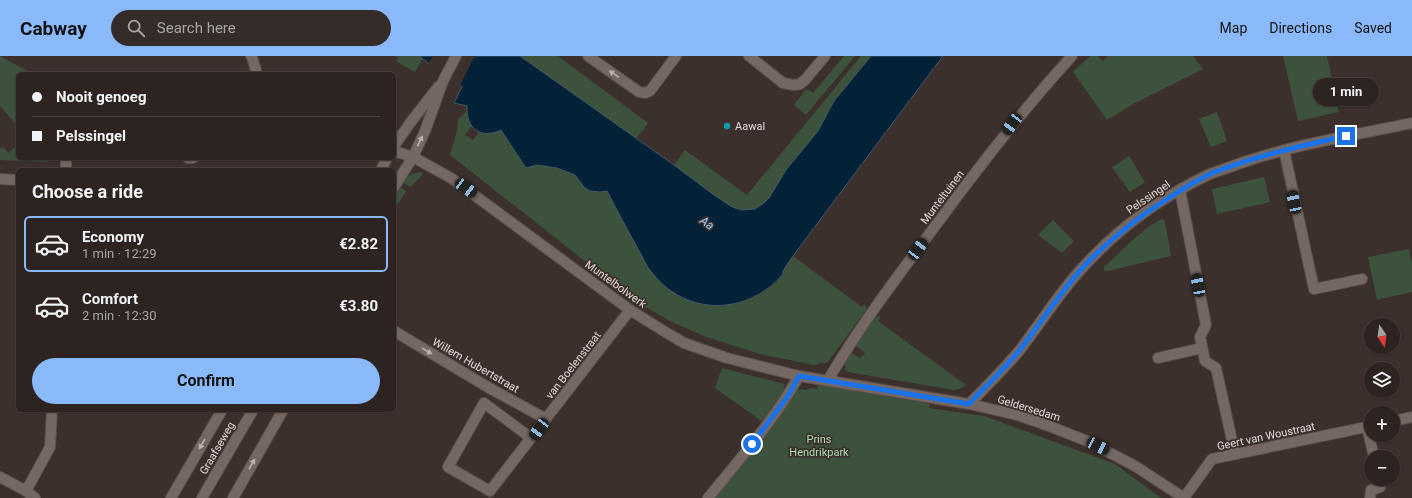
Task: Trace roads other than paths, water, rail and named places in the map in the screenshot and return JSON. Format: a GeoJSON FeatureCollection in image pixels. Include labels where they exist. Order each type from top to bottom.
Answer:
{"type":"FeatureCollection","features":[{"type":"Feature","properties":{"kind":"street"},"geometry":{"type":"LineString","coordinates":[[250,56],[252,57],[256,72]]}},
{"type":"Feature","properties":{"kind":"street"},"geometry":{"type":"LineString","coordinates":[[396,184],[413,157],[425,131],[443,81],[456,56]]}},
{"type":"Feature","properties":{"kind":"street"},"geometry":{"type":"LineString","coordinates":[[588,56],[639,92],[645,93],[650,91],[676,56]]}},
{"type":"Feature","properties":{"kind":"street"},"geometry":{"type":"LineString","coordinates":[[749,56],[783,83],[794,86],[805,80],[825,56]]}},
{"type":"Feature","properties":{"kind":"street","name":"Munteltuinen"},"geometry":{"type":"LineString","coordinates":[[828,380],[876,306],[952,203],[1012,124],[1042,88],[1072,56]]}},
{"type":"Feature","properties":{"kind":"street"},"geometry":{"type":"LineString","coordinates":[[396,143],[443,81]]}},
{"type":"Feature","properties":{"kind":"street","name":"Pelssingel"},"geometry":{"type":"LineString","coordinates":[[969,404],[1018,352],[1070,282],[1086,264],[1114,236],[1180,190],[1210,174],[1255,158],[1284,150],[1412,122]]}},
{"type":"Feature","properties":{"kind":"street"},"geometry":{"type":"LineString","coordinates":[[1284,150],[1314,289],[1362,279]]}},
{"type":"Feature","properties":{"kind":"street","name":"Muntelbolwerk"},"geometry":{"type":"LineString","coordinates":[[396,152],[413,157],[451,178],[630,310],[684,342],[726,358],[799,376],[828,380]]}},
{"type":"Feature","properties":{"kind":"street"},"geometry":{"type":"LineString","coordinates":[[0,179],[16,180]]}},
{"type":"Feature","properties":{"kind":"street"},"geometry":{"type":"LineString","coordinates":[[1180,190],[1206,325],[1200,337],[1202,348],[1205,361],[1216,368],[1235,454]]}},
{"type":"Feature","properties":{"kind":"street","name":"van Boelenstraat"},"geometry":{"type":"LineString","coordinates":[[484,403],[448,467],[490,490],[532,438],[630,310]]}},
{"type":"Feature","properties":{"kind":"street","name":"Willem Hubertstraat"},"geometry":{"type":"LineString","coordinates":[[396,332],[491,389],[546,419]]}},
{"type":"Feature","properties":{"kind":"street"},"geometry":{"type":"LineString","coordinates":[[1158,358],[1202,348]]}},
{"type":"Feature","properties":{"kind":"street"},"geometry":{"type":"LineString","coordinates":[[708,498],[788,396],[799,376]]}},
{"type":"Feature","properties":{"kind":"street","name":"Geldersedam"},"geometry":{"type":"LineString","coordinates":[[828,380],[969,404],[1017,415],[1087,441],[1135,466],[1184,498]]}},
{"type":"Feature","properties":{"kind":"street"},"geometry":{"type":"LineString","coordinates":[[491,389],[484,403],[532,438]]}},
{"type":"Feature","properties":{"kind":"street"},"geometry":{"type":"LineString","coordinates":[[26,491],[50,447],[52,412]]}},
{"type":"Feature","properties":{"kind":"street","name":"Graafseweg"},"geometry":{"type":"LineString","coordinates":[[171,498],[221,412]]}},
{"type":"Feature","properties":{"kind":"street","name":"Graafseweg"},"geometry":{"type":"LineString","coordinates":[[202,498],[252,412]]}},
{"type":"Feature","properties":{"kind":"street"},"geometry":{"type":"LineString","coordinates":[[233,498],[282,412]]}},
{"type":"Feature","properties":{"kind":"street"},"geometry":{"type":"LineString","coordinates":[[1400,420],[1412,417]]}},
{"type":"Feature","properties":{"kind":"street","name":"Geert van Woustraat"},"geometry":{"type":"LineString","coordinates":[[1184,498],[1212,459],[1364,427]]}},
{"type":"Feature","properties":{"kind":"street"},"geometry":{"type":"LineString","coordinates":[[0,477],[26,491],[35,498]]}},
{"type":"Feature","properties":{"kind":"street"},"geometry":{"type":"LineString","coordinates":[[1370,498],[1371,490],[1380,486]]}},
{"type":"Feature","properties":{"kind":"water","name":"Aa"},"geometry":{"type":"Polygon","coordinates":[[[419,56],[520,56],[714,195],[732,207],[742,210],[755,209],[769,198],[786,170],[818,131],[834,101],[871,56],[943,56],[790,260],[783,271],[783,274],[769,288],[753,297],[736,303],[718,306],[700,304],[683,298],[667,288],[653,274],[644,261],[607,191],[590,191],[585,188],[575,175],[557,168],[537,165],[526,168],[501,130],[487,134],[476,130],[469,120],[467,106],[454,103],[462,87],[419,56]]]}},
{"type":"Feature","properties":{"kind":"place","name":"Aawal"},"geometry":{"type":"Point","coordinates":[727,126]}},
{"type":"Feature","properties":{"kind":"park label","name":"Prins Hendrikpark"},"geometry":{"type":"Point","coordinates":[819,445]}}]}
